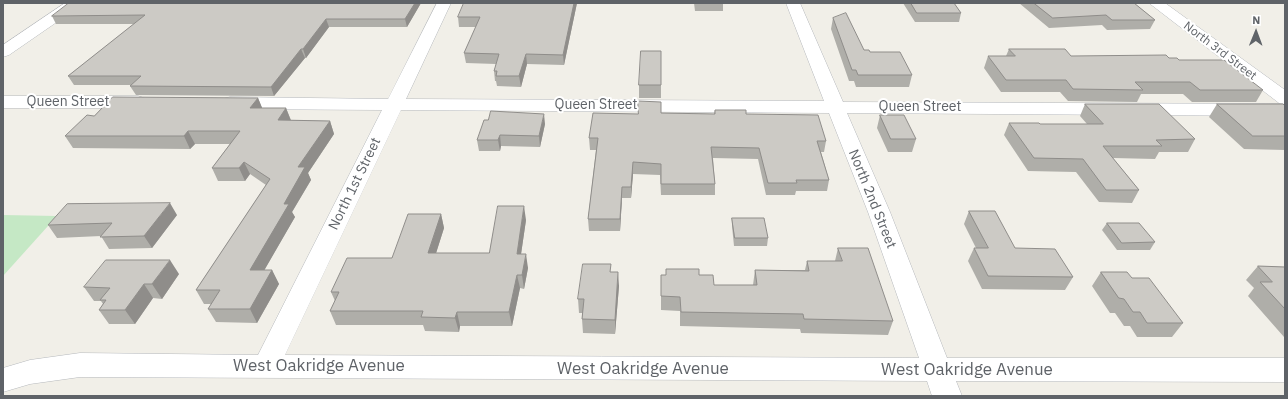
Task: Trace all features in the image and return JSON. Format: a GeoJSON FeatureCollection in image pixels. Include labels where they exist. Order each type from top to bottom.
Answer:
{"type":"FeatureCollection","features":[{"type":"Feature","properties":{"kind":"street"},"geometry":{"type":"LineString","coordinates":[[3,52],[75,3]]}},
{"type":"Feature","properties":{"kind":"street","name":"North 1st Street"},"geometry":{"type":"LineString","coordinates":[[266,366],[444,3]]}},
{"type":"Feature","properties":{"kind":"street","name":"North 2nd Street"},"geometry":{"type":"LineString","coordinates":[[793,3],[879,212],[947,396]]}},
{"type":"Feature","properties":{"kind":"street","name":"North 3rd Street"},"geometry":{"type":"LineString","coordinates":[[1156,3],[1285,99]]}},
{"type":"Feature","properties":{"kind":"street","name":"Queen Street"},"geometry":{"type":"LineString","coordinates":[[3,102],[154,103]]}},
{"type":"Feature","properties":{"kind":"street","name":"Queen Street"},"geometry":{"type":"LineString","coordinates":[[210,103],[1285,110]]}},
{"type":"Feature","properties":{"kind":"street","name":"West Oakridge Avenue"},"geometry":{"type":"LineString","coordinates":[[3,380],[30,372],[80,365],[937,370],[1285,370]]}},
{"type":"Feature","properties":{"kind":"green space"},"geometry":{"type":"Polygon","coordinates":[[[3,215],[57,216],[3,276],[3,215]]]}},
{"type":"Feature","properties":{"kind":"building"},"geometry":{"type":"Polygon","coordinates":[[[69,3],[415,3],[405,19],[326,19],[271,87],[130,86],[141,76],[68,76],[145,15],[52,16],[69,3]]]}},
{"type":"Feature","properties":{"kind":"building"},"geometry":{"type":"Polygon","coordinates":[[[464,3],[574,3],[563,55],[526,54],[519,76],[496,76],[497,71],[494,71],[499,54],[464,53],[480,17],[458,17],[464,3]]]}},
{"type":"Feature","properties":{"kind":"building"},"geometry":{"type":"Polygon","coordinates":[[[911,3],[954,3],[961,13],[917,13],[911,3]]]}},
{"type":"Feature","properties":{"kind":"building"},"geometry":{"type":"Polygon","coordinates":[[[1034,3],[1134,3],[1155,20],[1112,20],[1106,15],[1053,18],[1034,3]]]}},
{"type":"Feature","properties":{"kind":"building"},"geometry":{"type":"Polygon","coordinates":[[[846,13],[864,50],[869,50],[870,52],[900,52],[912,75],[858,75],[856,70],[852,70],[833,18],[846,13]]]}},
{"type":"Feature","properties":{"kind":"building"},"geometry":{"type":"Polygon","coordinates":[[[1009,49],[1065,49],[1071,56],[1166,55],[1169,58],[1177,58],[1179,60],[1224,60],[1263,90],[1200,90],[1190,82],[1135,82],[1143,90],[1073,89],[1066,80],[1006,80],[988,56],[1015,56],[1009,49]]]}},
{"type":"Feature","properties":{"kind":"building"},"geometry":{"type":"Polygon","coordinates":[[[641,51],[661,51],[661,85],[639,85],[641,51]]]}},
{"type":"Feature","properties":{"kind":"building"},"geometry":{"type":"Polygon","coordinates":[[[113,97],[258,98],[250,108],[286,108],[278,120],[330,121],[298,167],[305,167],[284,204],[289,204],[250,270],[272,270],[250,309],[208,309],[220,290],[196,290],[270,179],[244,162],[239,168],[212,168],[240,131],[188,131],[184,136],[65,136],[87,115],[94,116],[113,97]]]}},
{"type":"Feature","properties":{"kind":"building"},"geometry":{"type":"Polygon","coordinates":[[[638,101],[661,102],[661,113],[715,114],[715,110],[746,110],[746,114],[818,115],[826,141],[817,141],[829,180],[796,180],[797,183],[768,183],[759,148],[711,147],[715,184],[661,184],[661,164],[633,162],[631,187],[622,187],[620,219],[588,219],[598,138],[589,138],[593,113],[638,114],[638,101]]]}},
{"type":"Feature","properties":{"kind":"building"},"geometry":{"type":"Polygon","coordinates":[[[1085,104],[1159,104],[1195,139],[1156,140],[1162,146],[1103,146],[1139,190],[1106,190],[1083,159],[1034,158],[1009,123],[1103,124],[1085,104]]]}},
{"type":"Feature","properties":{"kind":"building"},"geometry":{"type":"Polygon","coordinates":[[[1217,104],[1283,104],[1285,106],[1285,136],[1253,136],[1217,104]]]}},
{"type":"Feature","properties":{"kind":"building"},"geometry":{"type":"Polygon","coordinates":[[[491,111],[544,114],[539,136],[500,135],[498,140],[477,140],[484,120],[488,120],[491,111]]]}},
{"type":"Feature","properties":{"kind":"building"},"geometry":{"type":"Polygon","coordinates":[[[880,115],[904,115],[916,139],[891,139],[880,115]]]}},
{"type":"Feature","properties":{"kind":"building"},"geometry":{"type":"Polygon","coordinates":[[[170,203],[144,236],[100,237],[112,223],[48,225],[67,204],[170,203]]]}},
{"type":"Feature","properties":{"kind":"building"},"geometry":{"type":"Polygon","coordinates":[[[498,206],[524,206],[517,254],[526,254],[522,275],[517,275],[509,312],[457,312],[455,318],[421,317],[423,311],[330,311],[339,292],[331,292],[347,258],[392,258],[408,214],[441,214],[428,253],[489,253],[498,206]]]}},
{"type":"Feature","properties":{"kind":"building"},"geometry":{"type":"Polygon","coordinates":[[[969,211],[995,211],[1015,248],[1055,249],[1073,277],[988,276],[974,248],[988,248],[969,211]]]}},
{"type":"Feature","properties":{"kind":"building"},"geometry":{"type":"Polygon","coordinates":[[[732,218],[764,218],[768,238],[735,238],[732,218]]]}},
{"type":"Feature","properties":{"kind":"building"},"geometry":{"type":"Polygon","coordinates":[[[1107,223],[1139,223],[1155,242],[1122,243],[1107,223]]]}},
{"type":"Feature","properties":{"kind":"building"},"geometry":{"type":"Polygon","coordinates":[[[838,248],[868,248],[893,321],[804,319],[803,314],[681,312],[680,297],[661,296],[661,275],[666,275],[666,269],[699,269],[699,275],[713,275],[714,285],[757,285],[755,270],[809,271],[807,261],[842,261],[838,248]]]}},
{"type":"Feature","properties":{"kind":"building"},"geometry":{"type":"Polygon","coordinates":[[[106,260],[170,260],[152,284],[144,284],[125,310],[99,310],[106,300],[100,300],[110,288],[84,287],[106,260]]]}},
{"type":"Feature","properties":{"kind":"building"},"geometry":{"type":"Polygon","coordinates":[[[583,264],[611,264],[610,272],[618,272],[615,320],[582,319],[584,299],[578,299],[583,264]]]}},
{"type":"Feature","properties":{"kind":"building"},"geometry":{"type":"Polygon","coordinates":[[[1258,266],[1285,267],[1285,309],[1260,282],[1272,282],[1258,266]]]}},
{"type":"Feature","properties":{"kind":"building"},"geometry":{"type":"Polygon","coordinates":[[[1101,272],[1127,272],[1132,278],[1149,278],[1183,323],[1147,323],[1140,312],[1133,312],[1124,299],[1119,298],[1101,272]]]}}]}
